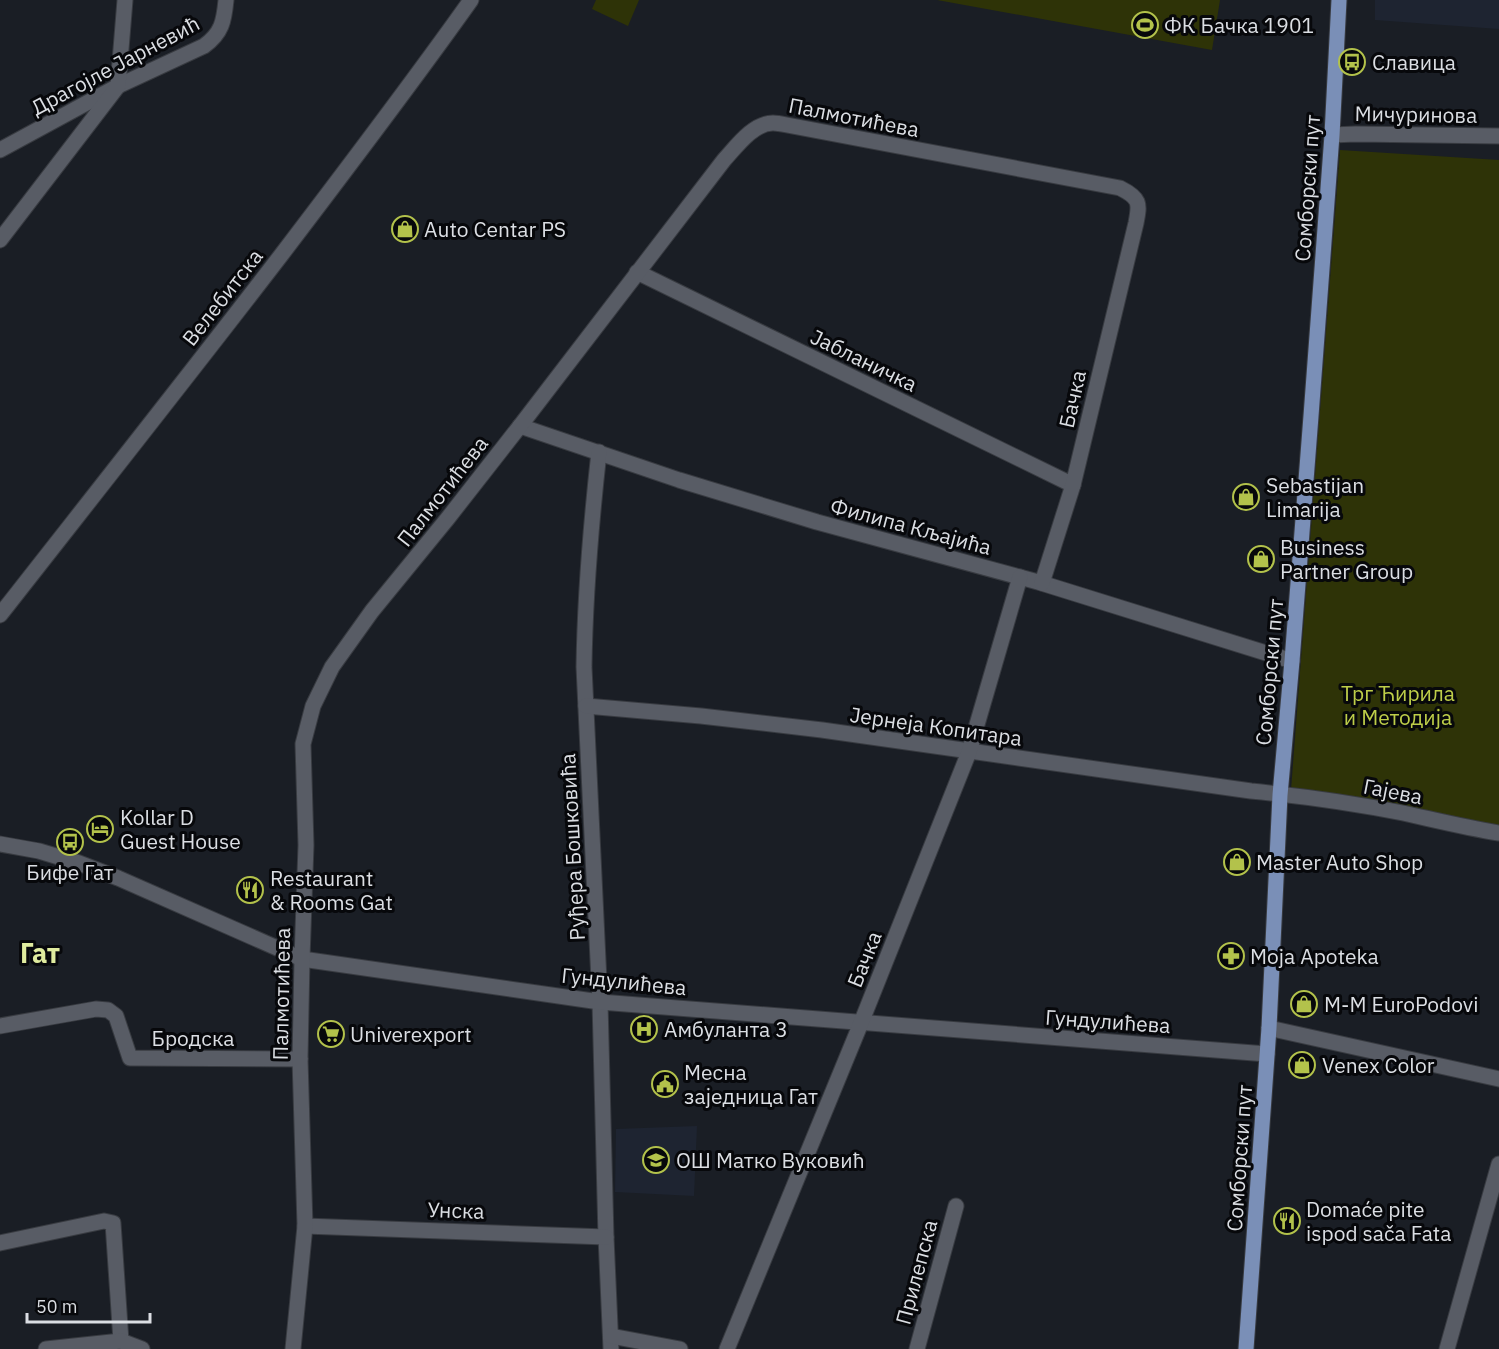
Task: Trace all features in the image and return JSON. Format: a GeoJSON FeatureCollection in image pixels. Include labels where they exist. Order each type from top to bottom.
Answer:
{"type":"FeatureCollection","features":[{"type":"Feature","properties":{"kind":"main road","name":"Сомборски пут"},"geometry":{"type":"LineString","coordinates":[[1246,1349],[1269,1028],[1280,795],[1332,135],[1339,0]]}},
{"type":"Feature","properties":{"kind":"street"},"geometry":{"type":"LineString","coordinates":[[0,240],[118,86],[125,0]]}},
{"type":"Feature","properties":{"kind":"street","name":"Драгојле Јарневић"},"geometry":{"type":"LineString","coordinates":[[0,150],[118,86],[209,42],[218,33],[224,21],[226,0]]}},
{"type":"Feature","properties":{"kind":"street","name":"Велебитска"},"geometry":{"type":"LineString","coordinates":[[0,615],[336,183],[434,54],[471,0]]}},
{"type":"Feature","properties":{"kind":"street"},"geometry":{"type":"LineString","coordinates":[[57,120],[66,124],[74,133],[74,143]]}},
{"type":"Feature","properties":{"kind":"street","name":"Палмотићева"},"geometry":{"type":"LineString","coordinates":[[293,1349],[304,1226],[300,1059],[306,845],[303,744],[313,706],[332,667],[372,611],[520,426],[724,159],[758,127],[771,123],[1120,189],[1130,193],[1137,201],[1139,207],[1136,223]]}},
{"type":"Feature","properties":{"kind":"street","name":"Мичуринова"},"geometry":{"type":"LineString","coordinates":[[1332,135],[1499,136]]}},
{"type":"Feature","properties":{"kind":"street","name":"Бачка"},"geometry":{"type":"LineString","coordinates":[[1042,583],[1073,485],[1136,223]]}},
{"type":"Feature","properties":{"kind":"street","name":"Јабланичка"},"geometry":{"type":"LineString","coordinates":[[637,272],[1073,485]]}},
{"type":"Feature","properties":{"kind":"street","name":"Филипа Кљајића"},"geometry":{"type":"LineString","coordinates":[[520,426],[679,480],[817,522],[1042,583],[1292,661]]}},
{"type":"Feature","properties":{"kind":"street","name":"Руђера Бошковића"},"geometry":{"type":"LineString","coordinates":[[598,452],[589,539],[584,667],[600,1002],[611,1342]]}},
{"type":"Feature","properties":{"kind":"street","name":"Бачка"},"geometry":{"type":"LineString","coordinates":[[727,1349],[969,752],[1020,577]]}},
{"type":"Feature","properties":{"kind":"street","name":"Јернеја Копитара"},"geometry":{"type":"LineString","coordinates":[[586,705],[822,730],[1280,795]]}},
{"type":"Feature","properties":{"kind":"street","name":"Гајева"},"geometry":{"type":"LineString","coordinates":[[1280,795],[1402,813],[1499,833]]}},
{"type":"Feature","properties":{"kind":"street","name":"Гундулићева"},"geometry":{"type":"LineString","coordinates":[[0,844],[39,851],[79,863],[302,959],[600,1002],[1267,1054]]}},
{"type":"Feature","properties":{"kind":"street","name":"Бродска"},"geometry":{"type":"LineString","coordinates":[[0,1026],[96,1009],[108,1010],[116,1016],[130,1058],[300,1059]]}},
{"type":"Feature","properties":{"kind":"street"},"geometry":{"type":"LineString","coordinates":[[1269,1028],[1499,1079]]}},
{"type":"Feature","properties":{"kind":"street"},"geometry":{"type":"LineString","coordinates":[[1447,1349],[1499,1164]]}},
{"type":"Feature","properties":{"kind":"street","name":"Прилепска"},"geometry":{"type":"LineString","coordinates":[[917,1349],[956,1206]]}},
{"type":"Feature","properties":{"kind":"street"},"geometry":{"type":"LineString","coordinates":[[0,1243],[104,1221],[113,1223],[121,1341]]}},
{"type":"Feature","properties":{"kind":"street","name":"Унска"},"geometry":{"type":"LineString","coordinates":[[304,1226],[606,1236]]}},
{"type":"Feature","properties":{"kind":"street"},"geometry":{"type":"LineString","coordinates":[[46,1349],[121,1341],[142,1349]]}},
{"type":"Feature","properties":{"kind":"street"},"geometry":{"type":"LineString","coordinates":[[611,1342],[680,1349]]}},
{"type":"Feature","properties":{"kind":"shaded area"},"geometry":{"type":"Polygon","coordinates":[[[1375,0],[1499,0],[1499,29],[1375,20],[1375,0]]]}},
{"type":"Feature","properties":{"kind":"shaded area","name":"ОШ Матко Вуковић"},"geometry":{"type":"Polygon","coordinates":[[[697,1126],[694,1196],[615,1192],[616,1129],[697,1126]]]}},
{"type":"Feature","properties":{"kind":"green space"},"geometry":{"type":"Polygon","coordinates":[[[596,0],[639,0],[628,26],[592,9],[596,0]]]}},
{"type":"Feature","properties":{"kind":"green space","name":"ФК Бачка 1901"},"geometry":{"type":"Polygon","coordinates":[[[937,0],[1220,0],[1212,50],[937,0]]]}},
{"type":"Feature","properties":{"kind":"green space","name":"Трг Ћирила и Методија"},"geometry":{"type":"Polygon","coordinates":[[[1340,150],[1499,160],[1499,826],[1291,790],[1340,150]]]}},
{"type":"Feature","properties":{"kind":"place","name":"ФК Бачка 1901"},"geometry":{"type":"Point","coordinates":[1145,25]}},
{"type":"Feature","properties":{"kind":"place","name":"Славица"},"geometry":{"type":"Point","coordinates":[1352,62]}},
{"type":"Feature","properties":{"kind":"place","name":"Auto Centar PS"},"geometry":{"type":"Point","coordinates":[405,229]}},
{"type":"Feature","properties":{"kind":"place","name":"Sebastijan Limarija"},"geometry":{"type":"Point","coordinates":[1246,497]}},
{"type":"Feature","properties":{"kind":"place","name":"Business Partner Group"},"geometry":{"type":"Point","coordinates":[1261,559]}},
{"type":"Feature","properties":{"kind":"place","name":"Kollar D Guest House"},"geometry":{"type":"Point","coordinates":[100,829]}},
{"type":"Feature","properties":{"kind":"place","name":"Бифе Гат"},"geometry":{"type":"Point","coordinates":[70,842]}},
{"type":"Feature","properties":{"kind":"place","name":"Master Auto Shop"},"geometry":{"type":"Point","coordinates":[1237,862]}},
{"type":"Feature","properties":{"kind":"place","name":"Restaurant & Rooms Gat"},"geometry":{"type":"Point","coordinates":[250,890]}},
{"type":"Feature","properties":{"kind":"place","name":"Moja Apoteka"},"geometry":{"type":"Point","coordinates":[1231,956]}},
{"type":"Feature","properties":{"kind":"place","name":"M-M EuroPodovi"},"geometry":{"type":"Point","coordinates":[1304,1004]}},
{"type":"Feature","properties":{"kind":"place","name":"Амбуланта 3"},"geometry":{"type":"Point","coordinates":[644,1029]}},
{"type":"Feature","properties":{"kind":"place","name":"Univerexport"},"geometry":{"type":"Point","coordinates":[331,1034]}},
{"type":"Feature","properties":{"kind":"place","name":"Venex Color"},"geometry":{"type":"Point","coordinates":[1302,1065]}},
{"type":"Feature","properties":{"kind":"place","name":"Месна заједница Гат"},"geometry":{"type":"Point","coordinates":[665,1084]}},
{"type":"Feature","properties":{"kind":"place","name":"ОШ Матко Вуковић"},"geometry":{"type":"Point","coordinates":[656,1160]}},
{"type":"Feature","properties":{"kind":"place","name":"Domaće pite ispod sača Fata"},"geometry":{"type":"Point","coordinates":[1287,1221]}},
{"type":"Feature","properties":{"kind":"district","name":"Гат"},"geometry":{"type":"Point","coordinates":[40,952]}}]}
